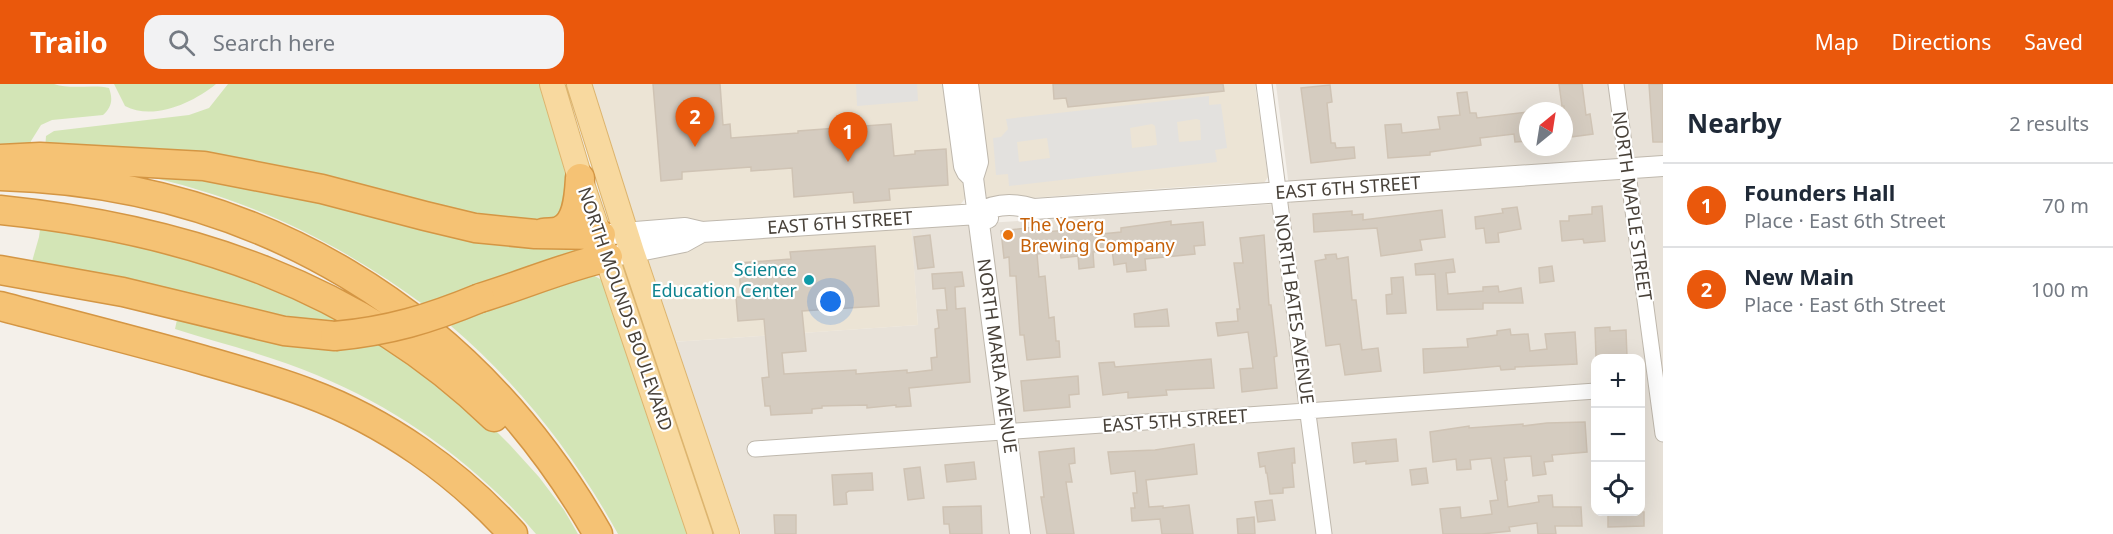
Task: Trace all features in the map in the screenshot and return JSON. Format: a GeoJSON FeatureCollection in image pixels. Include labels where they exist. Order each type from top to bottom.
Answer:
{"type":"FeatureCollection","features":[{"type":"Feature","properties":{"kind":"highway"},"geometry":{"type":"LineString","coordinates":[[0,159],[18,157],[75,170],[141,193],[228,217],[311,254],[363,284],[423,326],[490,387],[550,458],[592,524]]}},
{"type":"Feature","properties":{"kind":"highway"},"geometry":{"type":"LineString","coordinates":[[0,176],[75,170],[204,166],[322,189],[452,223],[492,230],[617,244]]}},
{"type":"Feature","properties":{"kind":"highway"},"geometry":{"type":"LineString","coordinates":[[535,234],[560,231],[570,222],[576,210],[580,178]]}},
{"type":"Feature","properties":{"kind":"highway"},"geometry":{"type":"LineString","coordinates":[[0,210],[78,219],[149,234],[225,256],[306,288],[412,349],[474,398],[509,432],[592,524]]}},
{"type":"Feature","properties":{"kind":"highway"},"geometry":{"type":"LineString","coordinates":[[0,270],[76,282],[165,301],[275,330],[334,336],[382,331],[433,317],[480,298],[525,285],[574,266],[617,244]]}},
{"type":"Feature","properties":{"kind":"highway"},"geometry":{"type":"LineString","coordinates":[[0,306],[252,374],[335,404],[384,429],[434,462],[480,500],[513,534]]}},
{"type":"Feature","properties":{"kind":"highway"},"geometry":{"type":"LineString","coordinates":[[0,313],[39,316]]}},
{"type":"Feature","properties":{"kind":"main road","name":"NORTH MOUNDS BOULEVARD"},"geometry":{"type":"LineString","coordinates":[[552,84],[580,178],[617,244],[728,534]]}},
{"type":"Feature","properties":{"kind":"main road","name":"NORTH MOUNDS BOULEVARD"},"geometry":{"type":"LineString","coordinates":[[579,84],[617,244],[700,534]]}},
{"type":"Feature","properties":{"kind":"street","name":"NORTH MARIA AVENUE"},"geometry":{"type":"LineString","coordinates":[[953,84],[964,166],[973,178]]}},
{"type":"Feature","properties":{"kind":"street","name":"NORTH MARIA AVENUE"},"geometry":{"type":"LineString","coordinates":[[968,84],[978,162],[973,178],[1020,534]]}},
{"type":"Feature","properties":{"kind":"street","name":"NORTH BATES AVENUE"},"geometry":{"type":"LineString","coordinates":[[1264,84],[1324,534]]}},
{"type":"Feature","properties":{"kind":"street","name":"NORTH MAPLE STREET"},"geometry":{"type":"LineString","coordinates":[[1616,84],[1654,387],[1663,434]]}},
{"type":"Feature","properties":{"kind":"street","name":"EAST 6TH STREET"},"geometry":{"type":"LineString","coordinates":[[617,244],[684,242],[702,232],[978,214],[1000,205],[1017,205],[1034,209],[1663,166]]}},
{"type":"Feature","properties":{"kind":"street","name":"EAST 5TH STREET"},"geometry":{"type":"LineString","coordinates":[[755,449],[1591,391]]}},
{"type":"Feature","properties":{"kind":"shaded area"},"geometry":{"type":"Polygon","coordinates":[[[588,84],[1255,84],[1268,177],[1264,183],[1259,185],[1239,183],[1003,200],[990,199],[985,195],[967,196],[960,205],[910,209],[918,325],[673,342],[588,84]]]}},
{"type":"Feature","properties":{"kind":"shaded area"},"geometry":{"type":"Polygon","coordinates":[[[856,84],[917,84],[918,101],[857,106],[856,84]]]}},
{"type":"Feature","properties":{"kind":"shaded area"},"geometry":{"type":"Polygon","coordinates":[[[1276,84],[1663,84],[1663,534],[741,534],[673,342],[918,325],[911,228],[1291,203],[1276,84]]]}},
{"type":"Feature","properties":{"kind":"shaded area"},"geometry":{"type":"Polygon","coordinates":[[[1209,96],[1209,105],[1221,104],[1227,148],[1215,150],[1217,162],[1009,186],[1008,174],[996,175],[993,138],[1001,137],[1008,129],[1006,119],[1209,96]],[[1200,120],[1177,122],[1179,142],[1201,140],[1200,120]],[[1152,124],[1130,128],[1132,148],[1157,145],[1155,126],[1152,124]],[[1047,138],[1017,142],[1019,162],[1050,158],[1047,138]]]}},
{"type":"Feature","properties":{"kind":"green space"},"geometry":{"type":"Polygon","coordinates":[[[0,84],[54,84],[68,87],[109,88],[111,103],[103,115],[52,120],[41,125],[31,141],[30,150],[0,151],[0,84]]]}},
{"type":"Feature","properties":{"kind":"green space"},"geometry":{"type":"Polygon","coordinates":[[[114,84],[216,84],[196,98],[172,108],[148,112],[125,106],[114,84]]]}},
{"type":"Feature","properties":{"kind":"green space"},"geometry":{"type":"Polygon","coordinates":[[[228,84],[545,84],[572,171],[571,197],[556,218],[520,224],[45,150],[46,136],[54,131],[189,115],[209,108],[228,84]]]}},
{"type":"Feature","properties":{"kind":"green space"},"geometry":{"type":"Polygon","coordinates":[[[139,168],[593,249],[428,308],[360,262],[290,225],[216,195],[137,174],[139,168]]]}},
{"type":"Feature","properties":{"kind":"green space"},"geometry":{"type":"Polygon","coordinates":[[[41,222],[175,248],[358,325],[325,327],[31,265],[41,222]]]}},
{"type":"Feature","properties":{"kind":"green space"},"geometry":{"type":"Polygon","coordinates":[[[591,274],[602,280],[665,456],[662,460],[687,534],[618,534],[583,477],[544,422],[500,372],[451,326],[459,318],[591,274]]]}},
{"type":"Feature","properties":{"kind":"green space"},"geometry":{"type":"Polygon","coordinates":[[[178,315],[388,342],[480,415],[510,445],[539,477],[564,510],[578,534],[536,534],[489,485],[463,463],[436,442],[379,405],[301,369],[175,329],[178,315]]]}},
{"type":"Feature","properties":{"kind":"building"},"geometry":{"type":"Polygon","coordinates":[[[653,84],[720,84],[723,125],[730,124],[731,138],[891,124],[894,156],[915,154],[915,151],[946,149],[948,185],[889,189],[890,200],[854,203],[853,192],[794,197],[792,168],[751,171],[751,167],[682,172],[682,179],[661,181],[653,84]]]}},
{"type":"Feature","properties":{"kind":"building"},"geometry":{"type":"Polygon","coordinates":[[[1053,84],[1223,84],[1224,91],[1068,107],[1066,98],[1054,99],[1053,84]]]}},
{"type":"Feature","properties":{"kind":"building"},"geometry":{"type":"Polygon","coordinates":[[[1559,84],[1582,84],[1586,115],[1590,114],[1593,134],[1573,137],[1573,102],[1561,102],[1559,84]]]}},
{"type":"Feature","properties":{"kind":"building"},"geometry":{"type":"Polygon","coordinates":[[[1649,84],[1663,84],[1663,142],[1653,142],[1649,84]]]}},
{"type":"Feature","properties":{"kind":"building"},"geometry":{"type":"Polygon","coordinates":[[[1330,85],[1332,102],[1327,103],[1331,143],[1335,143],[1336,148],[1354,147],[1355,158],[1311,163],[1301,88],[1330,85]]]}},
{"type":"Feature","properties":{"kind":"building"},"geometry":{"type":"Polygon","coordinates":[[[1467,92],[1470,113],[1476,113],[1477,118],[1519,113],[1519,142],[1515,142],[1514,134],[1480,138],[1481,145],[1430,152],[1430,155],[1388,158],[1385,125],[1401,124],[1402,133],[1440,129],[1438,117],[1460,115],[1457,93],[1467,92]]]}},
{"type":"Feature","properties":{"kind":"building"},"geometry":{"type":"Polygon","coordinates":[[[1602,206],[1605,241],[1584,243],[1583,239],[1562,241],[1560,221],[1569,221],[1569,216],[1592,214],[1592,207],[1602,206]]]}},
{"type":"Feature","properties":{"kind":"building"},"geometry":{"type":"Polygon","coordinates":[[[1517,207],[1521,229],[1498,233],[1499,242],[1486,243],[1484,228],[1476,229],[1475,217],[1503,213],[1502,209],[1517,207]]]}},
{"type":"Feature","properties":{"kind":"building"},"geometry":{"type":"Polygon","coordinates":[[[1442,210],[1445,237],[1420,240],[1422,250],[1381,256],[1377,228],[1314,232],[1313,214],[1352,211],[1352,215],[1363,214],[1363,220],[1442,210]]]}},
{"type":"Feature","properties":{"kind":"building"},"geometry":{"type":"Polygon","coordinates":[[[1171,221],[1171,225],[1203,222],[1205,245],[1194,246],[1195,254],[1145,259],[1146,270],[1127,272],[1126,263],[1114,265],[1112,250],[1093,252],[1094,267],[1079,269],[1078,256],[1061,258],[1060,251],[1037,254],[1039,277],[1045,276],[1049,318],[1054,317],[1060,357],[1027,360],[1024,335],[1020,335],[1016,276],[1010,276],[1009,257],[1004,258],[1001,231],[1044,226],[1045,232],[1090,228],[1091,235],[1121,232],[1121,228],[1171,221]]]}},
{"type":"Feature","properties":{"kind":"building"},"geometry":{"type":"Polygon","coordinates":[[[930,235],[934,267],[918,269],[914,237],[930,235]]]}},
{"type":"Feature","properties":{"kind":"building"},"geometry":{"type":"Polygon","coordinates":[[[1264,235],[1269,305],[1271,305],[1277,356],[1274,357],[1277,388],[1242,392],[1240,369],[1253,368],[1248,332],[1218,336],[1216,323],[1238,321],[1237,309],[1240,309],[1234,263],[1243,263],[1240,238],[1264,235]]]}},
{"type":"Feature","properties":{"kind":"building"},"geometry":{"type":"Polygon","coordinates":[[[875,246],[879,306],[802,311],[806,351],[782,353],[784,374],[856,370],[856,374],[907,370],[907,373],[932,370],[931,358],[937,357],[935,329],[939,328],[937,310],[947,310],[945,288],[933,289],[932,274],[962,272],[964,286],[955,287],[956,309],[965,308],[970,382],[909,388],[911,406],[867,408],[867,405],[822,406],[822,408],[812,409],[812,413],[771,415],[770,406],[765,406],[762,378],[769,377],[764,319],[738,321],[736,297],[741,297],[739,263],[791,259],[790,252],[875,246]]]}},
{"type":"Feature","properties":{"kind":"building"},"geometry":{"type":"Polygon","coordinates":[[[1336,254],[1337,259],[1348,257],[1352,300],[1356,300],[1362,350],[1378,348],[1381,371],[1345,375],[1340,344],[1326,346],[1315,261],[1326,259],[1325,255],[1336,254]]]}},
{"type":"Feature","properties":{"kind":"building"},"geometry":{"type":"Polygon","coordinates":[[[1453,259],[1455,272],[1446,273],[1448,294],[1483,291],[1483,287],[1498,286],[1499,292],[1521,288],[1523,303],[1483,303],[1483,309],[1437,310],[1435,274],[1416,275],[1415,264],[1453,259]]]}},
{"type":"Feature","properties":{"kind":"building"},"geometry":{"type":"Polygon","coordinates":[[[1552,266],[1554,281],[1540,283],[1539,268],[1552,266]]]}},
{"type":"Feature","properties":{"kind":"building"},"geometry":{"type":"Polygon","coordinates":[[[1403,277],[1406,313],[1387,314],[1386,295],[1392,294],[1391,278],[1403,277]]]}},
{"type":"Feature","properties":{"kind":"building"},"geometry":{"type":"Polygon","coordinates":[[[1167,309],[1169,326],[1135,327],[1134,314],[1167,309]]]}},
{"type":"Feature","properties":{"kind":"building"},"geometry":{"type":"Polygon","coordinates":[[[1610,327],[1610,331],[1626,330],[1627,354],[1596,354],[1595,328],[1610,327]]]}},
{"type":"Feature","properties":{"kind":"building"},"geometry":{"type":"Polygon","coordinates":[[[1510,329],[1511,335],[1528,334],[1530,351],[1547,349],[1545,334],[1575,332],[1577,364],[1515,367],[1515,369],[1501,370],[1500,366],[1424,373],[1423,349],[1468,347],[1467,339],[1497,335],[1497,331],[1510,329]]]}},
{"type":"Feature","properties":{"kind":"building"},"geometry":{"type":"Polygon","coordinates":[[[1211,359],[1214,388],[1166,390],[1167,395],[1128,398],[1128,392],[1103,395],[1099,363],[1114,362],[1115,367],[1211,359]]]}},
{"type":"Feature","properties":{"kind":"building"},"geometry":{"type":"Polygon","coordinates":[[[1078,376],[1079,394],[1069,395],[1070,407],[1024,411],[1021,381],[1078,376]]]}},
{"type":"Feature","properties":{"kind":"building"},"geometry":{"type":"Polygon","coordinates":[[[1585,422],[1587,452],[1552,455],[1553,461],[1544,462],[1546,474],[1533,476],[1531,456],[1504,458],[1508,507],[1539,502],[1538,496],[1552,495],[1553,507],[1581,507],[1582,526],[1555,526],[1556,534],[1538,534],[1537,523],[1509,527],[1510,531],[1443,534],[1440,509],[1460,507],[1461,518],[1492,514],[1490,501],[1498,500],[1491,458],[1470,460],[1471,469],[1457,470],[1456,459],[1433,462],[1430,432],[1469,426],[1469,428],[1585,422]]]}},
{"type":"Feature","properties":{"kind":"building"},"geometry":{"type":"Polygon","coordinates":[[[1396,439],[1398,461],[1354,463],[1352,443],[1396,439]]]}},
{"type":"Feature","properties":{"kind":"building"},"geometry":{"type":"Polygon","coordinates":[[[1194,444],[1197,474],[1146,480],[1149,507],[1189,505],[1193,534],[1162,534],[1160,519],[1132,521],[1131,508],[1135,508],[1133,493],[1137,493],[1135,471],[1111,474],[1108,452],[1155,450],[1194,444]]]}},
{"type":"Feature","properties":{"kind":"building"},"geometry":{"type":"Polygon","coordinates":[[[1074,448],[1075,463],[1069,464],[1072,482],[1066,482],[1074,534],[1047,534],[1041,497],[1044,497],[1039,452],[1074,448]]]}},
{"type":"Feature","properties":{"kind":"building"},"geometry":{"type":"Polygon","coordinates":[[[1294,448],[1295,463],[1292,463],[1294,487],[1283,488],[1283,493],[1270,494],[1265,466],[1260,467],[1258,453],[1294,448]]]}},
{"type":"Feature","properties":{"kind":"building"},"geometry":{"type":"Polygon","coordinates":[[[974,462],[976,479],[947,482],[945,465],[974,462]]]}},
{"type":"Feature","properties":{"kind":"building"},"geometry":{"type":"Polygon","coordinates":[[[920,467],[924,498],[908,500],[904,469],[920,467]]]}},
{"type":"Feature","properties":{"kind":"building"},"geometry":{"type":"Polygon","coordinates":[[[1426,468],[1428,483],[1412,485],[1410,470],[1426,468]]]}},
{"type":"Feature","properties":{"kind":"building"},"geometry":{"type":"Polygon","coordinates":[[[872,473],[873,490],[849,491],[846,493],[847,504],[834,505],[832,475],[872,473]]]}},
{"type":"Feature","properties":{"kind":"building"},"geometry":{"type":"Polygon","coordinates":[[[1272,500],[1275,520],[1258,522],[1255,502],[1272,500]]]}},
{"type":"Feature","properties":{"kind":"building"},"geometry":{"type":"Polygon","coordinates":[[[981,506],[982,534],[950,534],[949,524],[944,524],[943,507],[981,506]]]}},
{"type":"Feature","properties":{"kind":"building"},"geometry":{"type":"Polygon","coordinates":[[[774,515],[796,515],[796,534],[775,534],[774,515]]]}},
{"type":"Feature","properties":{"kind":"building"},"geometry":{"type":"Polygon","coordinates":[[[1608,516],[1644,516],[1644,526],[1608,527],[1608,516]]]}},
{"type":"Feature","properties":{"kind":"building"},"geometry":{"type":"Polygon","coordinates":[[[1254,517],[1255,534],[1238,534],[1237,519],[1254,517]]]}},
{"type":"Feature","properties":{"kind":"place","name":"New Main"},"geometry":{"type":"Point","coordinates":[695,147]}},
{"type":"Feature","properties":{"kind":"place","name":"Founders Hall"},"geometry":{"type":"Point","coordinates":[848,162]}},
{"type":"Feature","properties":{"kind":"place","name":"The Yoerg Brewing Company"},"geometry":{"type":"Point","coordinates":[1008,235]}},
{"type":"Feature","properties":{"kind":"place","name":"Science Education Center"},"geometry":{"type":"Point","coordinates":[809,280]}}]}
